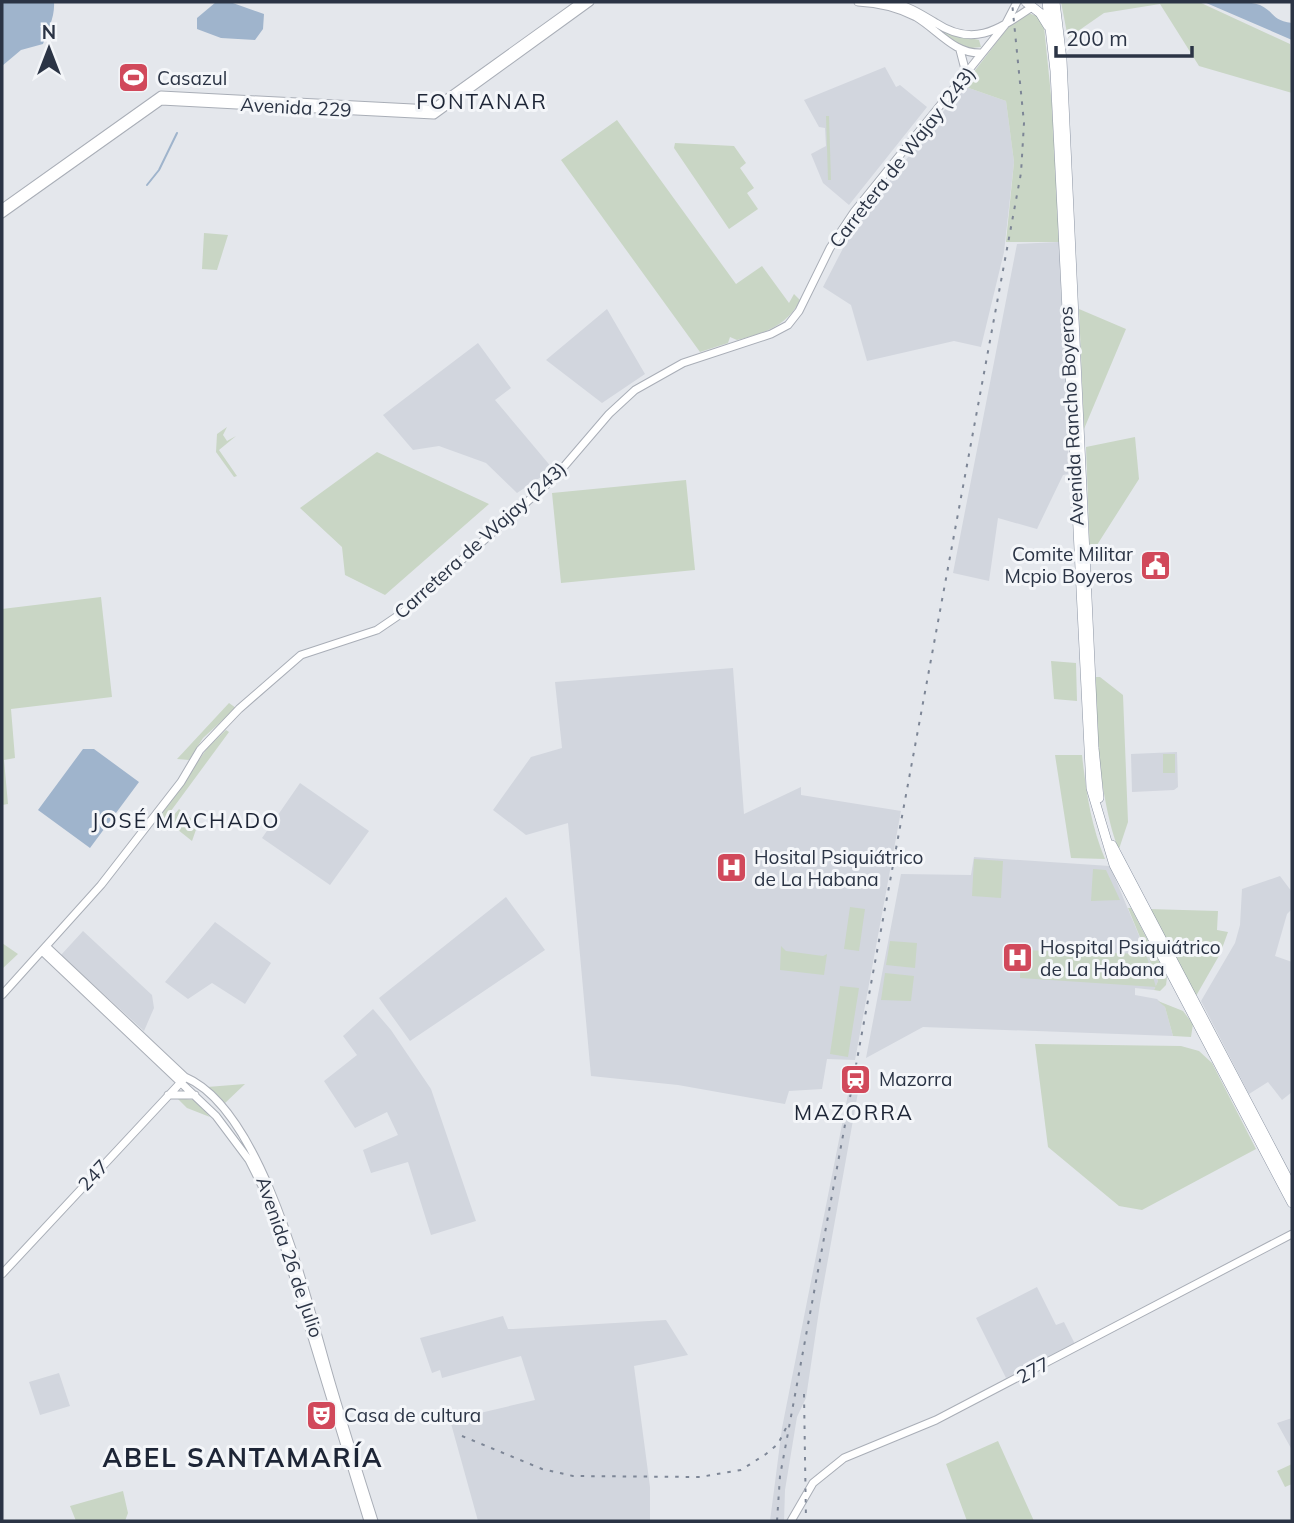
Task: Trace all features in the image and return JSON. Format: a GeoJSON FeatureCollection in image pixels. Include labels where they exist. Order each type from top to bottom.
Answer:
{"type":"FeatureCollection","features":[{"type":"Feature","properties":{"kind":"highway","name":"Avenida Rancho Boyeros"},"geometry":{"type":"LineString","coordinates":[[1047,2],[1052,37],[1084,683],[1093,798],[1114,865],[1292,1203]]}},
{"type":"Feature","properties":{"kind":"highway","name":"Avenida Rancho Boyeros"},"geometry":{"type":"LineString","coordinates":[[1055,2],[1062,51],[1093,735],[1100,807],[1116,853],[1292,1187]]}},
{"type":"Feature","properties":{"kind":"highway"},"geometry":{"type":"LineString","coordinates":[[1033,3],[1052,37]]}},
{"type":"Feature","properties":{"kind":"street","name":"Avenida 229"},"geometry":{"type":"LineString","coordinates":[[2,215],[161,101],[434,115],[581,2]]}},
{"type":"Feature","properties":{"kind":"street","name":"Avenida 229"},"geometry":{"type":"LineString","coordinates":[[2,208],[161,95],[432,109],[590,2]]}},
{"type":"Feature","properties":{"kind":"street"},"geometry":{"type":"LineString","coordinates":[[858,2],[897,7],[959,49],[981,53]]}},
{"type":"Feature","properties":{"kind":"street"},"geometry":{"type":"LineString","coordinates":[[890,2],[921,14],[952,33],[975,35],[1005,25]]}},
{"type":"Feature","properties":{"kind":"street","name":"Carretera de Wajay (243)"},"geometry":{"type":"LineString","coordinates":[[1005,25],[1017,2]]}},
{"type":"Feature","properties":{"kind":"street","name":"Carretera de Wajay (243)"},"geometry":{"type":"LineString","coordinates":[[2,995],[45,950],[153,818],[209,739],[290,663],[313,649],[377,630],[402,612],[555,477],[609,414],[635,390],[683,363],[771,334],[788,325],[804,303],[830,248],[854,212],[981,53],[1005,25],[1033,3]]}},
{"type":"Feature","properties":{"kind":"street"},"geometry":{"type":"LineString","coordinates":[[975,35],[988,45]]}},
{"type":"Feature","properties":{"kind":"street"},"geometry":{"type":"LineString","coordinates":[[959,49],[966,73]]}},
{"type":"Feature","properties":{"kind":"street","name":"Avenida 26 de Julio"},"geometry":{"type":"LineString","coordinates":[[45,950],[183,1079],[236,1140],[272,1206],[362,1492],[374,1521]]}},
{"type":"Feature","properties":{"kind":"street","name":"Avenida 26 de Julio"},"geometry":{"type":"LineString","coordinates":[[106,1008],[166,1069],[183,1079],[197,1082],[223,1109],[267,1180],[288,1239],[355,1470]]}},
{"type":"Feature","properties":{"kind":"street"},"geometry":{"type":"LineString","coordinates":[[166,1069],[171,1085],[168,1095],[196,1096]]}},
{"type":"Feature","properties":{"kind":"street","name":"247"},"geometry":{"type":"LineString","coordinates":[[2,1274],[183,1079]]}},
{"type":"Feature","properties":{"kind":"street","name":"277"},"geometry":{"type":"LineString","coordinates":[[791,1521],[813,1483],[844,1458],[936,1420],[1292,1234]]}},
{"type":"Feature","properties":{"kind":"street","name":"Avenida 26 de Julio"},"geometry":{"type":"LineString","coordinates":[[362,1492],[368,1521]]}},
{"type":"Feature","properties":{"kind":"shaded area"},"geometry":{"type":"Polygon","coordinates":[[[885,67],[896,87],[900,85],[927,107],[849,205],[823,183],[811,154],[826,146],[825,128],[819,127],[804,100],[885,67]]]}},
{"type":"Feature","properties":{"kind":"shaded area"},"geometry":{"type":"Polygon","coordinates":[[[963,86],[1006,101],[1014,162],[1004,252],[981,347],[954,341],[867,361],[851,305],[823,287],[854,227],[963,86]]]}},
{"type":"Feature","properties":{"kind":"shaded area"},"geometry":{"type":"Polygon","coordinates":[[[1059,242],[1069,474],[1063,475],[1037,529],[998,518],[989,581],[953,573],[1017,244],[1059,242]]]}},
{"type":"Feature","properties":{"kind":"shaded area"},"geometry":{"type":"Polygon","coordinates":[[[607,309],[645,374],[602,403],[546,360],[607,309]]]}},
{"type":"Feature","properties":{"kind":"shaded area"},"geometry":{"type":"Polygon","coordinates":[[[478,343],[511,388],[495,400],[553,469],[517,493],[486,463],[439,446],[413,450],[383,415],[478,343]]]}},
{"type":"Feature","properties":{"kind":"shaded area","name":"Hosital Psiquiátrico de La Habana"},"geometry":{"type":"Polygon","coordinates":[[[733,668],[744,814],[801,787],[801,795],[901,811],[855,1060],[827,1059],[822,1089],[789,1091],[785,1104],[678,1085],[591,1076],[568,823],[526,835],[493,810],[531,757],[562,748],[555,682],[733,668]]]}},
{"type":"Feature","properties":{"kind":"shaded area"},"geometry":{"type":"Polygon","coordinates":[[[1177,752],[1178,787],[1174,790],[1132,792],[1131,754],[1177,752]]]}},
{"type":"Feature","properties":{"kind":"shaded area"},"geometry":{"type":"Polygon","coordinates":[[[300,783],[369,831],[330,885],[262,838],[300,783]]]}},
{"type":"Feature","properties":{"kind":"shaded area","name":"Hospital Psiquiátrico de La Habana"},"geometry":{"type":"Polygon","coordinates":[[[974,857],[1110,866],[1158,981],[1154,990],[1135,988],[1135,995],[1157,999],[1165,1007],[1173,1036],[923,1027],[866,1058],[901,874],[971,875],[974,857]]]}},
{"type":"Feature","properties":{"kind":"shaded area"},"geometry":{"type":"Polygon","coordinates":[[[1280,876],[1292,892],[1292,909],[1287,914],[1275,956],[1292,962],[1292,1092],[1282,1100],[1268,1082],[1249,1094],[1201,1001],[1235,943],[1240,925],[1242,889],[1280,876]]]}},
{"type":"Feature","properties":{"kind":"shaded area"},"geometry":{"type":"Polygon","coordinates":[[[506,897],[545,950],[410,1041],[379,998],[506,897]]]}},
{"type":"Feature","properties":{"kind":"shaded area"},"geometry":{"type":"Polygon","coordinates":[[[215,922],[271,963],[245,1004],[212,983],[188,999],[165,982],[215,922]]]}},
{"type":"Feature","properties":{"kind":"shaded area"},"geometry":{"type":"Polygon","coordinates":[[[83,931],[152,995],[154,1008],[144,1031],[61,955],[83,931]]]}},
{"type":"Feature","properties":{"kind":"shaded area"},"geometry":{"type":"Polygon","coordinates":[[[373,1009],[391,1030],[431,1089],[476,1221],[431,1235],[408,1162],[371,1173],[363,1150],[398,1135],[387,1112],[355,1128],[324,1081],[357,1055],[343,1036],[373,1009]]]}},
{"type":"Feature","properties":{"kind":"shaded area"},"geometry":{"type":"Polygon","coordinates":[[[853,1069],[862,1070],[806,1398],[797,1417],[785,1490],[784,1521],[770,1521],[782,1428],[853,1069]]]}},
{"type":"Feature","properties":{"kind":"shaded area"},"geometry":{"type":"Polygon","coordinates":[[[1037,1287],[1056,1325],[1064,1322],[1075,1344],[1006,1378],[976,1318],[1037,1287]]]}},
{"type":"Feature","properties":{"kind":"shaded area"},"geometry":{"type":"Polygon","coordinates":[[[503,1316],[508,1329],[666,1320],[688,1355],[634,1366],[650,1487],[650,1521],[478,1521],[450,1420],[535,1400],[521,1356],[442,1378],[440,1370],[432,1373],[420,1338],[503,1316]]]}},
{"type":"Feature","properties":{"kind":"shaded area"},"geometry":{"type":"Polygon","coordinates":[[[59,1373],[70,1406],[40,1415],[29,1382],[59,1373]]]}},
{"type":"Feature","properties":{"kind":"shaded area"},"geometry":{"type":"Polygon","coordinates":[[[1292,1418],[1292,1450],[1277,1423],[1292,1418]]]}},
{"type":"Feature","properties":{"kind":"green space"},"geometry":{"type":"Polygon","coordinates":[[[1061,2],[1199,2],[1290,44],[1292,93],[1199,66],[1160,4],[1104,13],[1068,38],[1061,2]]]}},
{"type":"Feature","properties":{"kind":"green space"},"geometry":{"type":"Polygon","coordinates":[[[1028,13],[1037,16],[1044,27],[1052,105],[1059,242],[1006,242],[1014,162],[1006,101],[963,86],[1010,25],[1028,13]]]}},
{"type":"Feature","properties":{"kind":"green space"},"geometry":{"type":"Polygon","coordinates":[[[941,31],[979,40],[981,47],[963,49],[941,31]]]}},
{"type":"Feature","properties":{"kind":"green space"},"geometry":{"type":"Polygon","coordinates":[[[826,116],[829,116],[831,180],[828,180],[826,116]]]}},
{"type":"Feature","properties":{"kind":"green space"},"geometry":{"type":"Polygon","coordinates":[[[617,120],[736,284],[762,266],[789,303],[794,294],[800,300],[789,316],[765,332],[737,340],[730,337],[728,343],[700,352],[561,160],[617,120]]]}},
{"type":"Feature","properties":{"kind":"green space"},"geometry":{"type":"Polygon","coordinates":[[[675,143],[734,146],[746,163],[740,168],[754,188],[747,193],[758,209],[729,229],[674,148],[675,143]]]}},
{"type":"Feature","properties":{"kind":"green space"},"geometry":{"type":"Polygon","coordinates":[[[204,233],[228,235],[217,270],[202,269],[204,233]]]}},
{"type":"Feature","properties":{"kind":"green space"},"geometry":{"type":"Polygon","coordinates":[[[1079,309],[1126,329],[1084,429],[1079,309]]]}},
{"type":"Feature","properties":{"kind":"green space"},"geometry":{"type":"Polygon","coordinates":[[[227,427],[223,435],[227,441],[236,436],[219,450],[237,476],[234,477],[216,452],[217,434],[227,427]]]}},
{"type":"Feature","properties":{"kind":"green space"},"geometry":{"type":"Polygon","coordinates":[[[1135,437],[1139,479],[1090,556],[1086,447],[1135,437]]]}},
{"type":"Feature","properties":{"kind":"green space"},"geometry":{"type":"Polygon","coordinates":[[[377,452],[489,504],[385,595],[345,575],[342,547],[300,508],[377,452]]]}},
{"type":"Feature","properties":{"kind":"green space"},"geometry":{"type":"Polygon","coordinates":[[[686,480],[695,570],[561,583],[552,493],[686,480]]]}},
{"type":"Feature","properties":{"kind":"green space"},"geometry":{"type":"Polygon","coordinates":[[[101,597],[112,697],[11,709],[15,758],[4,760],[8,804],[2,805],[2,609],[101,597]]]}},
{"type":"Feature","properties":{"kind":"green space"},"geometry":{"type":"Polygon","coordinates":[[[1051,661],[1076,663],[1077,701],[1054,699],[1051,661]]]}},
{"type":"Feature","properties":{"kind":"green space"},"geometry":{"type":"Polygon","coordinates":[[[1096,677],[1100,677],[1123,695],[1128,822],[1119,849],[1108,815],[1099,763],[1094,712],[1096,677]]]}},
{"type":"Feature","properties":{"kind":"green space"},"geometry":{"type":"Polygon","coordinates":[[[229,703],[236,708],[203,738],[189,760],[177,759],[229,703]]]}},
{"type":"Feature","properties":{"kind":"green space"},"geometry":{"type":"Polygon","coordinates":[[[226,730],[229,732],[165,819],[160,816],[208,747],[226,730]]]}},
{"type":"Feature","properties":{"kind":"green space"},"geometry":{"type":"Polygon","coordinates":[[[1163,754],[1175,754],[1175,773],[1163,773],[1163,754]]]}},
{"type":"Feature","properties":{"kind":"green space"},"geometry":{"type":"Polygon","coordinates":[[[1055,755],[1082,755],[1090,808],[1105,859],[1071,858],[1055,755]]]}},
{"type":"Feature","properties":{"kind":"green space"},"geometry":{"type":"Polygon","coordinates":[[[179,809],[198,824],[192,841],[168,822],[179,809]]]}},
{"type":"Feature","properties":{"kind":"green space"},"geometry":{"type":"Polygon","coordinates":[[[974,859],[1003,861],[1001,898],[972,896],[974,859]]]}},
{"type":"Feature","properties":{"kind":"green space"},"geometry":{"type":"Polygon","coordinates":[[[1093,869],[1106,870],[1120,900],[1091,901],[1093,869]]]}},
{"type":"Feature","properties":{"kind":"green space"},"geometry":{"type":"Polygon","coordinates":[[[850,907],[865,909],[859,951],[844,949],[850,907]]]}},
{"type":"Feature","properties":{"kind":"green space"},"geometry":{"type":"Polygon","coordinates":[[[1128,908],[1131,908],[1167,977],[1166,985],[1160,991],[1154,990],[1158,981],[1128,908]]]}},
{"type":"Feature","properties":{"kind":"green space"},"geometry":{"type":"Polygon","coordinates":[[[1148,909],[1218,911],[1217,930],[1228,932],[1220,954],[1196,996],[1148,909]]]}},
{"type":"Feature","properties":{"kind":"green space"},"geometry":{"type":"Polygon","coordinates":[[[890,941],[917,943],[915,968],[886,965],[890,941]]]}},
{"type":"Feature","properties":{"kind":"green space"},"geometry":{"type":"Polygon","coordinates":[[[2,943],[18,954],[2,969],[2,943]]]}},
{"type":"Feature","properties":{"kind":"green space"},"geometry":{"type":"Polygon","coordinates":[[[781,946],[786,951],[823,956],[827,954],[824,975],[780,970],[781,946]]]}},
{"type":"Feature","properties":{"kind":"green space"},"geometry":{"type":"Polygon","coordinates":[[[1021,950],[1146,954],[1156,987],[1020,978],[1021,950]]]}},
{"type":"Feature","properties":{"kind":"green space"},"geometry":{"type":"Polygon","coordinates":[[[885,973],[914,976],[911,1001],[881,1000],[885,973]]]}},
{"type":"Feature","properties":{"kind":"green space"},"geometry":{"type":"Polygon","coordinates":[[[840,986],[859,988],[848,1057],[830,1054],[840,986]]]}},
{"type":"Feature","properties":{"kind":"green space"},"geometry":{"type":"Polygon","coordinates":[[[1158,1001],[1183,1011],[1193,1024],[1191,1037],[1173,1036],[1165,1007],[1158,1001]]]}},
{"type":"Feature","properties":{"kind":"green space"},"geometry":{"type":"Polygon","coordinates":[[[1035,1044],[1181,1046],[1199,1051],[1212,1063],[1256,1149],[1142,1210],[1119,1206],[1048,1147],[1035,1044]]]}},
{"type":"Feature","properties":{"kind":"green space"},"geometry":{"type":"Polygon","coordinates":[[[245,1084],[224,1104],[207,1087],[245,1084]]]}},
{"type":"Feature","properties":{"kind":"green space"},"geometry":{"type":"Polygon","coordinates":[[[177,1098],[195,1100],[210,1117],[187,1108],[177,1098]]]}},
{"type":"Feature","properties":{"kind":"green space"},"geometry":{"type":"Polygon","coordinates":[[[998,1441],[1034,1521],[967,1521],[946,1464],[998,1441]]]}},
{"type":"Feature","properties":{"kind":"green space"},"geometry":{"type":"Polygon","coordinates":[[[1292,1464],[1292,1484],[1285,1487],[1277,1471],[1292,1464]]]}},
{"type":"Feature","properties":{"kind":"green space"},"geometry":{"type":"Polygon","coordinates":[[[123,1491],[128,1513],[125,1521],[76,1521],[70,1506],[123,1491]]]}},
{"type":"Feature","properties":{"kind":"water"},"geometry":{"type":"Polygon","coordinates":[[[2,2],[54,2],[54,7],[43,44],[21,50],[2,66],[2,2]]]}},
{"type":"Feature","properties":{"kind":"water"},"geometry":{"type":"Polygon","coordinates":[[[216,2],[230,2],[264,14],[263,29],[255,40],[221,38],[197,29],[197,18],[216,2]]]}},
{"type":"Feature","properties":{"kind":"water"},"geometry":{"type":"Polygon","coordinates":[[[1204,2],[1260,5],[1277,18],[1292,23],[1292,40],[1204,2]]]}},
{"type":"Feature","properties":{"kind":"water"},"geometry":{"type":"Polygon","coordinates":[[[83,749],[94,749],[139,782],[90,848],[38,810],[83,749]]]}},
{"type":"Feature","properties":{"kind":"waterway"},"geometry":{"type":"LineString","coordinates":[[147,185],[159,170],[177,133]]}},
{"type":"Feature","properties":{"kind":"railway"},"geometry":{"type":"LineString","coordinates":[[777,1521],[780,1476],[1021,173],[1024,123],[1012,2]]}},
{"type":"Feature","properties":{"kind":"railway"},"geometry":{"type":"LineString","coordinates":[[804,1394],[806,1521]]}},
{"type":"Feature","properties":{"kind":"railway"},"geometry":{"type":"LineString","coordinates":[[462,1436],[542,1469],[573,1476],[700,1477],[741,1470],[778,1444],[786,1428]]}},
{"type":"Feature","properties":{"kind":"place","name":"Casazul"},"geometry":{"type":"Point","coordinates":[134,78]}},
{"type":"Feature","properties":{"kind":"place","name":"Comite Militar Mcpio Boyeros"},"geometry":{"type":"Point","coordinates":[1156,565]}},
{"type":"Feature","properties":{"kind":"place","name":"Hosital Psiquiátrico de La Habana"},"geometry":{"type":"Point","coordinates":[731,868]}},
{"type":"Feature","properties":{"kind":"place","name":"Hospital Psiquiátrico de La Habana"},"geometry":{"type":"Point","coordinates":[1017,958]}},
{"type":"Feature","properties":{"kind":"place","name":"Mazorra"},"geometry":{"type":"Point","coordinates":[856,1079]}},
{"type":"Feature","properties":{"kind":"place","name":"Casa de cultura"},"geometry":{"type":"Point","coordinates":[321,1415]}},
{"type":"Feature","properties":{"kind":"district","name":"FONTANAR"},"geometry":{"type":"Point","coordinates":[482,102]}},
{"type":"Feature","properties":{"kind":"district","name":"JOSÉ MACHADO"},"geometry":{"type":"Point","coordinates":[186,821]}},
{"type":"Feature","properties":{"kind":"district","name":"MAZORRA"},"geometry":{"type":"Point","coordinates":[854,1113]}},
{"type":"Feature","properties":{"kind":"district","name":"ABEL SANTAMARÍA"},"geometry":{"type":"Point","coordinates":[243,1458]}}]}
